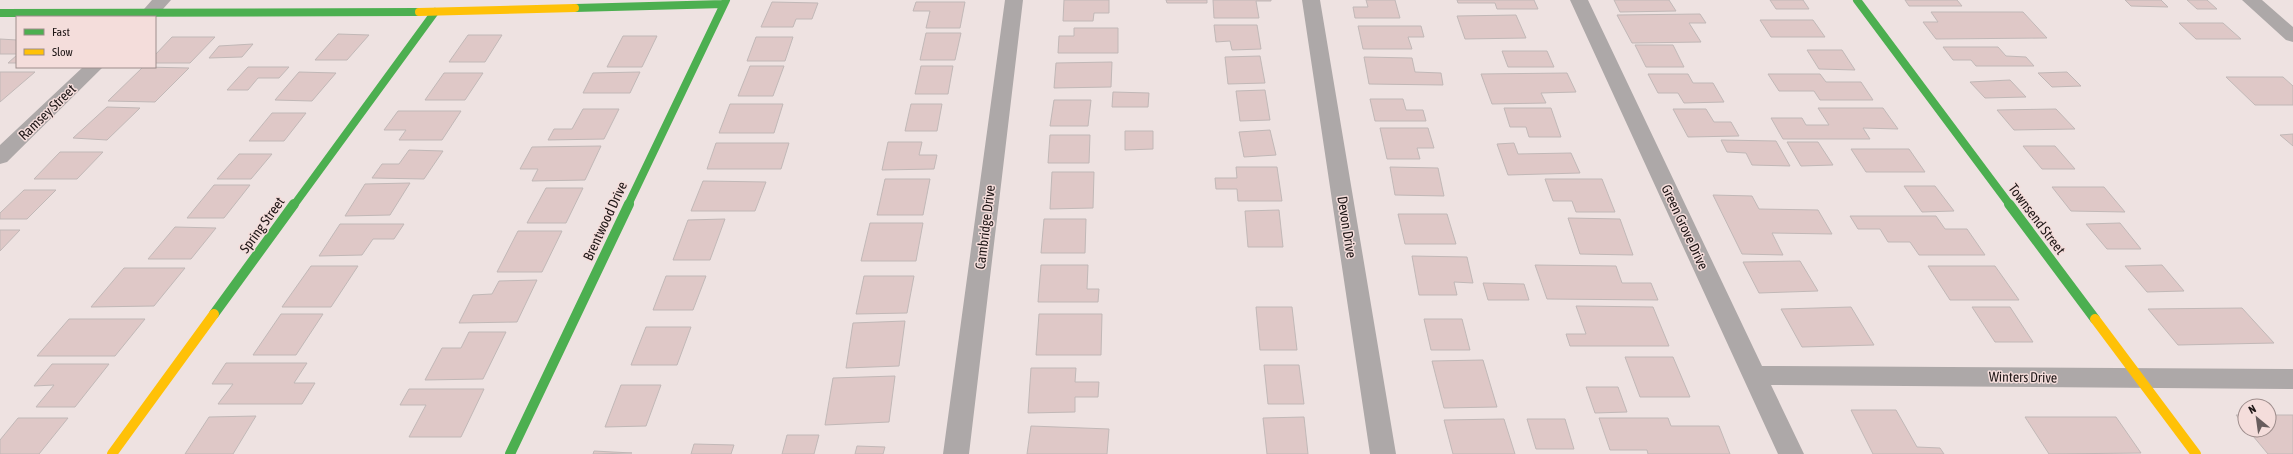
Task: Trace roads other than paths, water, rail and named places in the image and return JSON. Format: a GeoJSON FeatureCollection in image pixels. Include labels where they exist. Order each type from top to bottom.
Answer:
{"type":"FeatureCollection","features":[{"type":"Feature","properties":{"kind":"street","name":"Cambridge Drive"},"geometry":{"type":"LineString","coordinates":[[956,454],[1014,0]]}},
{"type":"Feature","properties":{"kind":"street","name":"Devon Drive"},"geometry":{"type":"LineString","coordinates":[[1311,0],[1383,454]]}},
{"type":"Feature","properties":{"kind":"street","name":"Green Grove Drive"},"geometry":{"type":"LineString","coordinates":[[1579,0],[1791,454]]}},
{"type":"Feature","properties":{"kind":"street","name":"Townsend Street"},"geometry":{"type":"LineString","coordinates":[[1857,0],[2196,454]]}},
{"type":"Feature","properties":{"kind":"street"},"geometry":{"type":"LineString","coordinates":[[2251,0],[2293,36]]}},
{"type":"Feature","properties":{"kind":"street"},"geometry":{"type":"LineString","coordinates":[[0,13],[153,10],[435,12],[725,2]]}},
{"type":"Feature","properties":{"kind":"street","name":"Brentwood Drive"},"geometry":{"type":"LineString","coordinates":[[510,454],[725,2]]}},
{"type":"Feature","properties":{"kind":"street","name":"Spring Street"},"geometry":{"type":"LineString","coordinates":[[112,454],[435,12]]}},
{"type":"Feature","properties":{"kind":"street","name":"Ramsey Street"},"geometry":{"type":"LineString","coordinates":[[0,157],[93,68]]}},
{"type":"Feature","properties":{"kind":"street","name":"Winters Drive"},"geometry":{"type":"LineString","coordinates":[[1753,375],[2293,379]]}}]}
